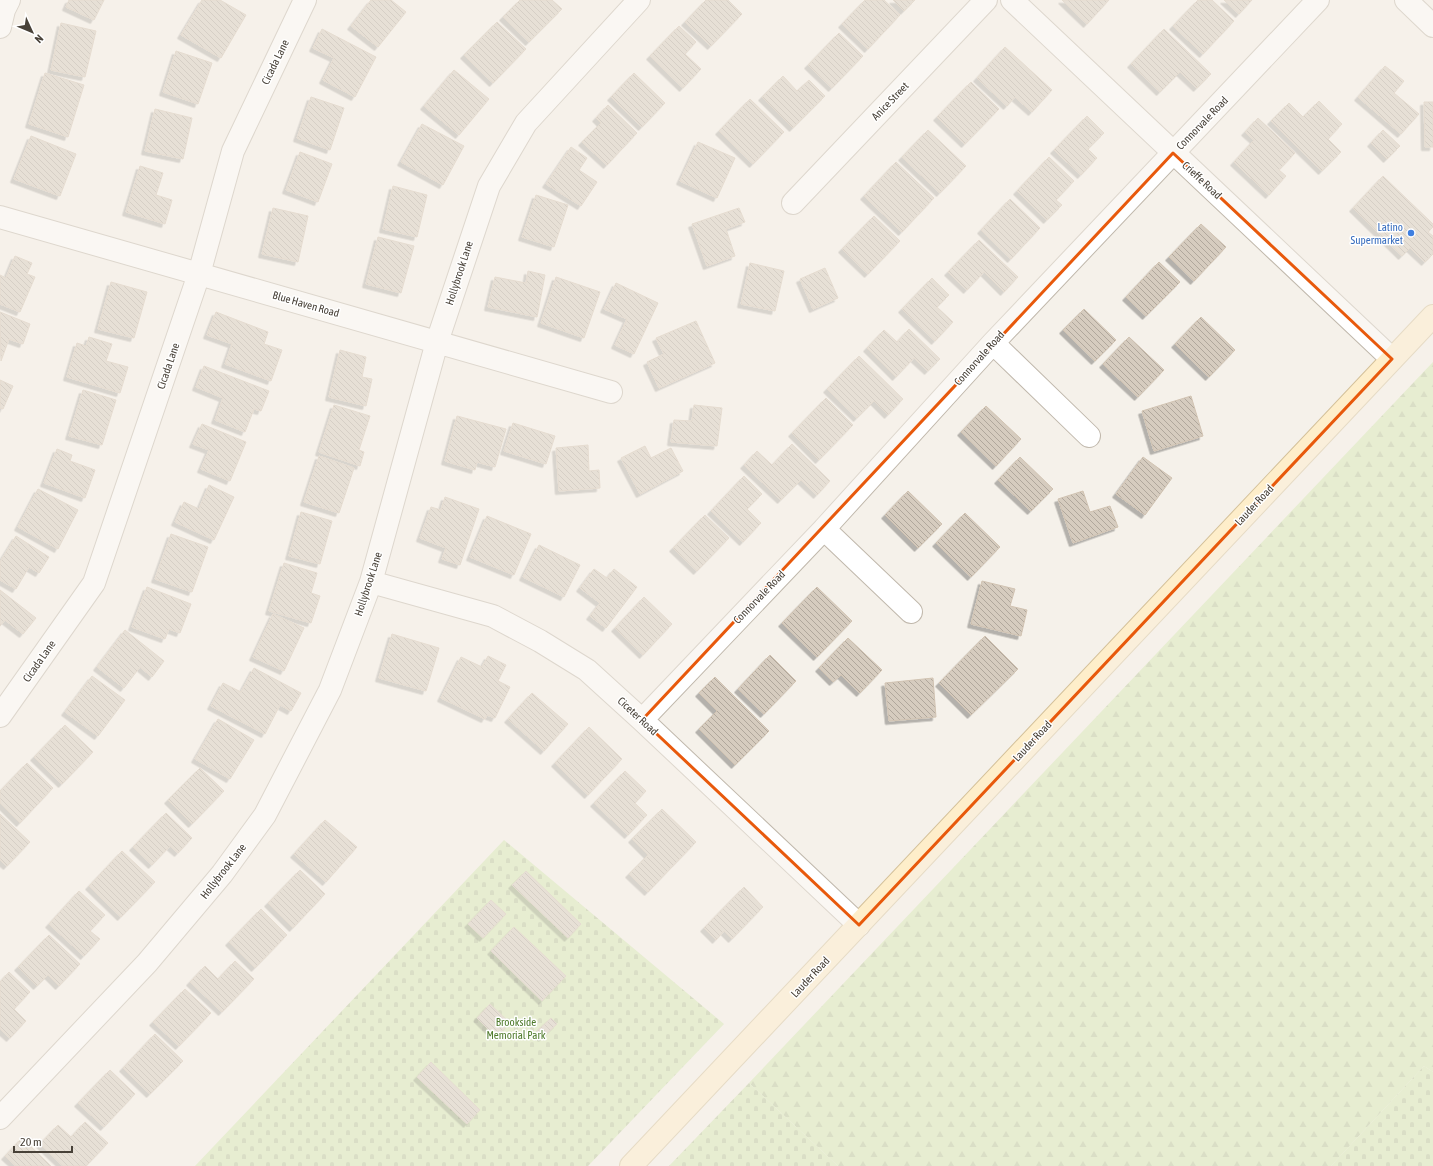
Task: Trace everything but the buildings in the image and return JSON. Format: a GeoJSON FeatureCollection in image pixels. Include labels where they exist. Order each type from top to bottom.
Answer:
{"type":"FeatureCollection","features":[{"type":"Feature","properties":{"kind":"main road","name":"Lauder Road"},"geometry":{"type":"LineString","coordinates":[[631,1166],[1433,316]]}},
{"type":"Feature","properties":{"kind":"street"},"geometry":{"type":"LineString","coordinates":[[0,27],[4,10],[10,0]]}},
{"type":"Feature","properties":{"kind":"street","name":"Cicada Lane"},"geometry":{"type":"LineString","coordinates":[[0,716],[94,583],[199,274],[233,151],[305,0]]}},
{"type":"Feature","properties":{"kind":"street","name":"Hollybrook Lane"},"geometry":{"type":"LineString","coordinates":[[0,1118],[147,963],[222,874],[265,815],[330,690],[371,582],[437,342],[489,186],[526,123],[639,0]]}},
{"type":"Feature","properties":{"kind":"street","name":"Anice Street"},"geometry":{"type":"LineString","coordinates":[[794,203],[986,0]]}},
{"type":"Feature","properties":{"kind":"street","name":"Crieffe Road"},"geometry":{"type":"LineString","coordinates":[[1012,0],[1392,359]]}},
{"type":"Feature","properties":{"kind":"street","name":"Connorvale Road"},"geometry":{"type":"LineString","coordinates":[[642,720],[824,529],[993,342],[1318,0]]}},
{"type":"Feature","properties":{"kind":"street"},"geometry":{"type":"LineString","coordinates":[[1406,0],[1433,26]]}},
{"type":"Feature","properties":{"kind":"street","name":"Blue Haven Road"},"geometry":{"type":"LineString","coordinates":[[0,217],[612,392]]}},
{"type":"Feature","properties":{"kind":"street"},"geometry":{"type":"LineString","coordinates":[[993,342],[1089,436]]}},
{"type":"Feature","properties":{"kind":"street"},"geometry":{"type":"LineString","coordinates":[[824,529],[912,612]]}},
{"type":"Feature","properties":{"kind":"street","name":"Ciceter Road"},"geometry":{"type":"LineString","coordinates":[[371,582],[493,616],[540,641],[587,670],[859,925]]}},
{"type":"Feature","properties":{"kind":"highlighted area"},"geometry":{"type":"Polygon","coordinates":[[[1173,153],[1392,359],[859,925],[642,720],[1173,153]]]}},
{"type":"Feature","properties":{"kind":"green space"},"geometry":{"type":"Polygon","coordinates":[[[1433,362],[1433,1072],[1424,1066],[1331,1166],[838,1166],[749,1083],[1433,362]]]}},
{"type":"Feature","properties":{"kind":"green space","name":"Brookside Memorial Park"},"geometry":{"type":"Polygon","coordinates":[[[504,840],[724,1024],[588,1166],[195,1166],[504,840]]]}},
{"type":"Feature","properties":{"kind":"green space"},"geometry":{"type":"Polygon","coordinates":[[[1424,1066],[1433,1072],[1433,1166],[1331,1166],[1424,1066]]]}},
{"type":"Feature","properties":{"kind":"green space"},"geometry":{"type":"Polygon","coordinates":[[[749,1083],[838,1166],[669,1166],[749,1083]]]}},
{"type":"Feature","properties":{"kind":"place","name":"Latino Supermarket"},"geometry":{"type":"Point","coordinates":[1411,233]}}]}
